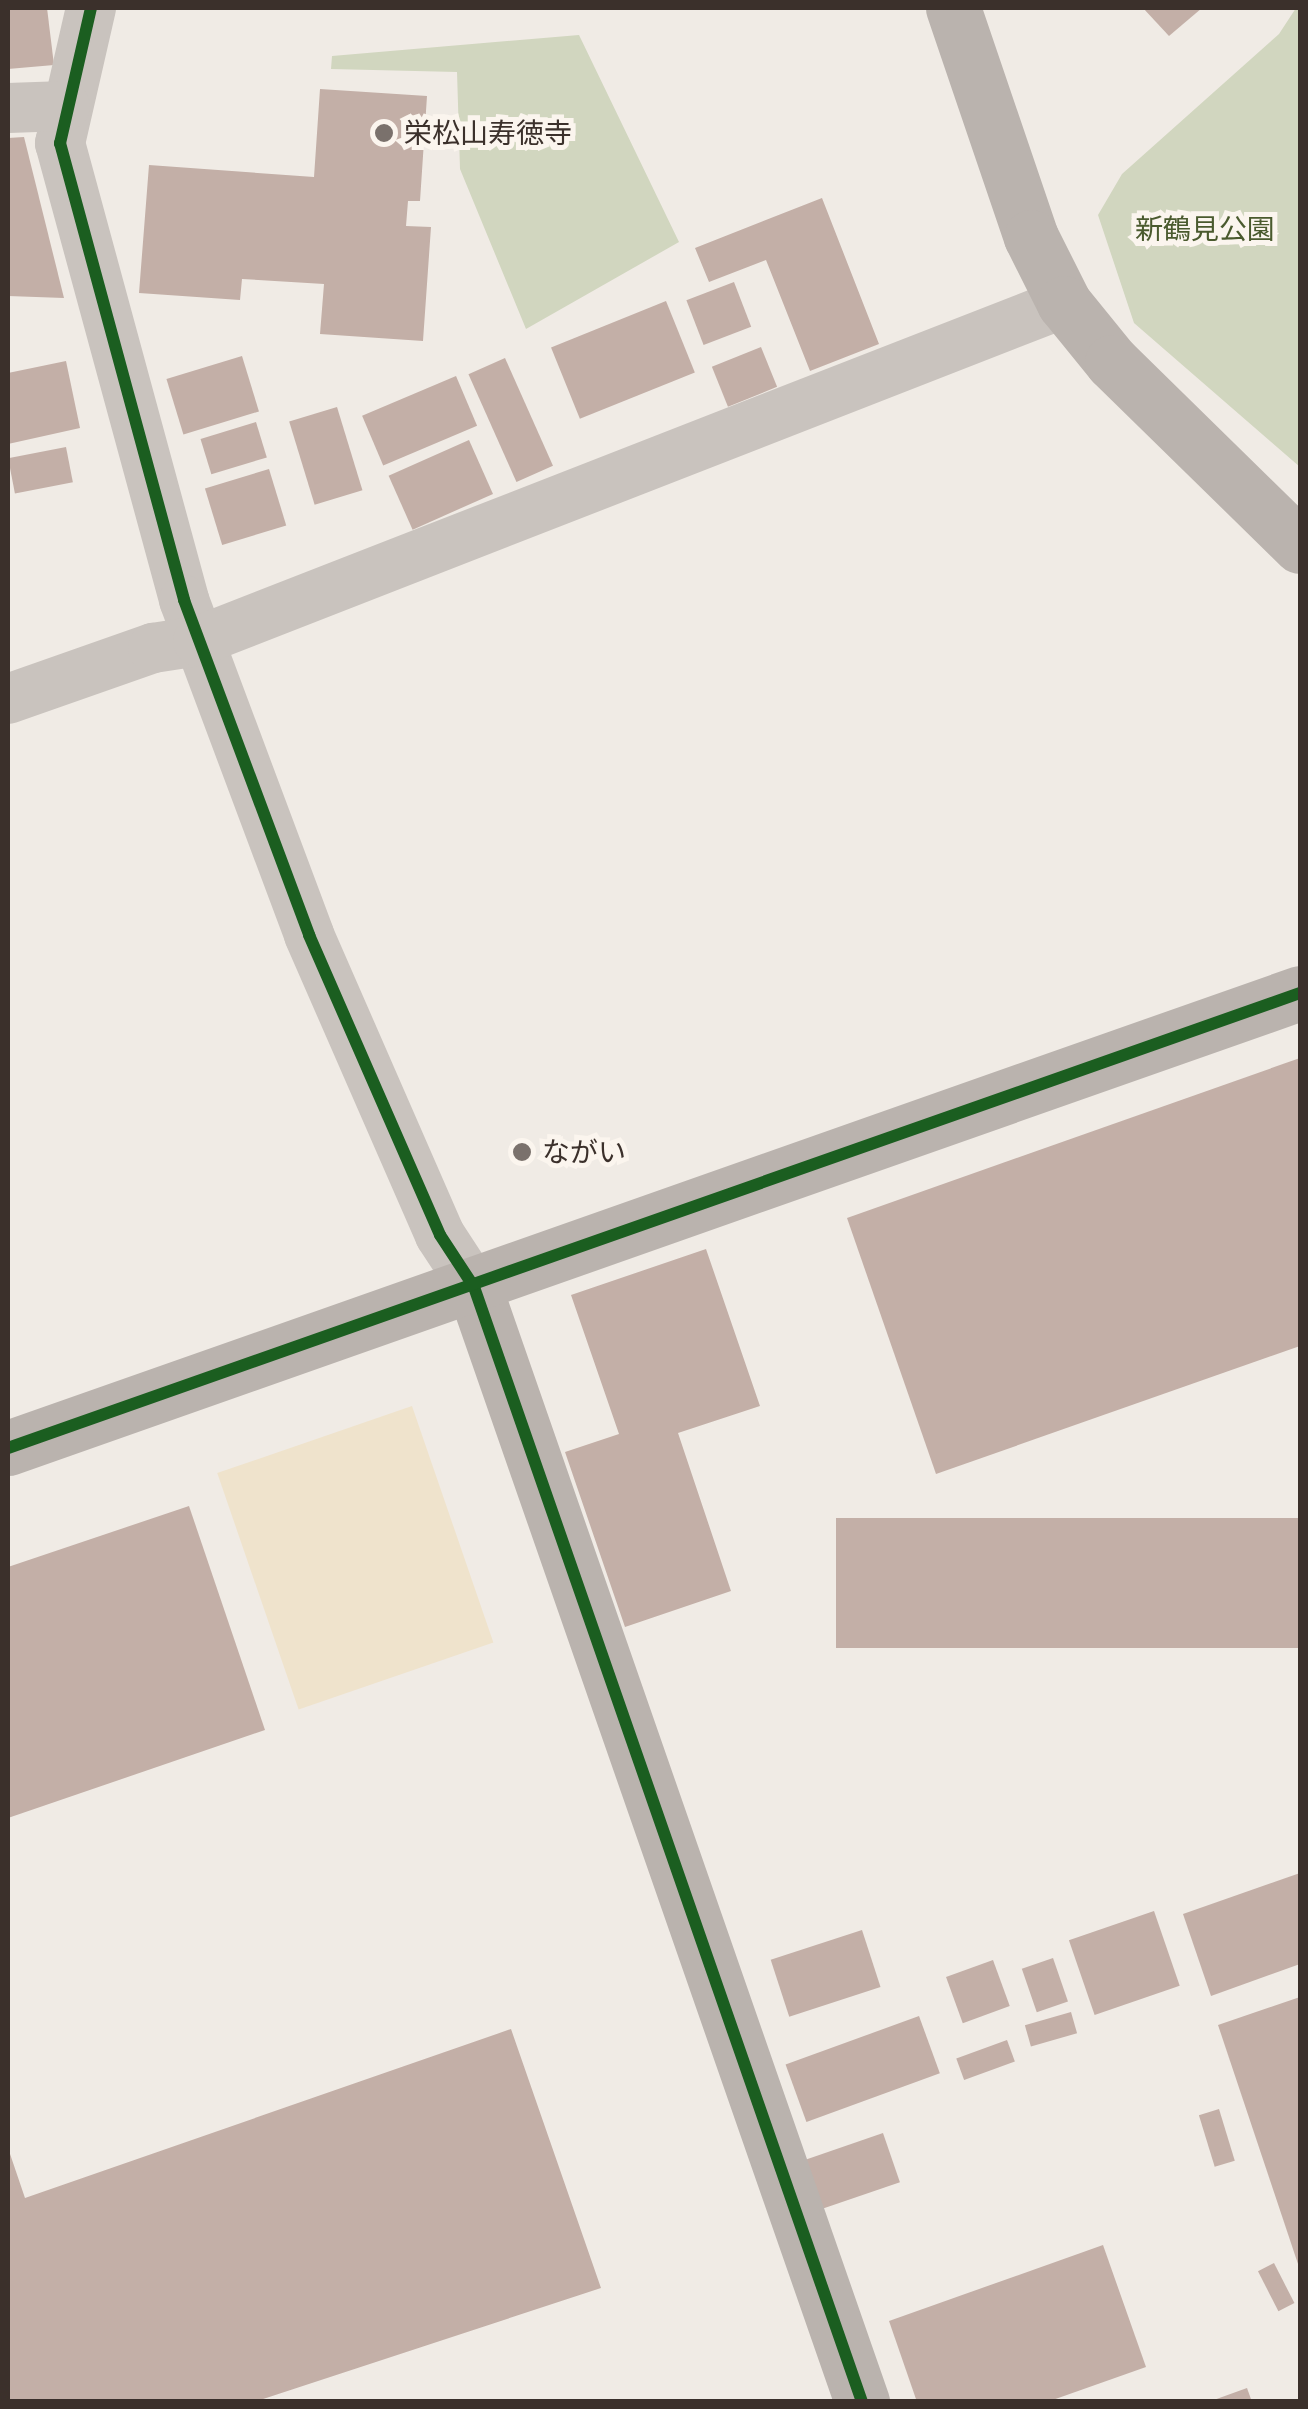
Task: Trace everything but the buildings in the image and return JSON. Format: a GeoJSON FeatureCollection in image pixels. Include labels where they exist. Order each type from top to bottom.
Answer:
{"type":"FeatureCollection","features":[{"type":"Feature","properties":{"kind":"street"},"geometry":{"type":"LineString","coordinates":[[92,8],[65,106],[60,143],[198,641],[308,935],[440,1235],[474,1287],[862,2402]]}},
{"type":"Feature","properties":{"kind":"street"},"geometry":{"type":"LineString","coordinates":[[953,8],[1031,237],[1064,302],[1112,362],[1300,546]]}},
{"type":"Feature","properties":{"kind":"street"},"geometry":{"type":"LineString","coordinates":[[8,108],[65,106]]}},
{"type":"Feature","properties":{"kind":"street"},"geometry":{"type":"LineString","coordinates":[[8,699],[153,648],[198,641],[1064,302]]}},
{"type":"Feature","properties":{"kind":"street"},"geometry":{"type":"LineString","coordinates":[[8,1448],[474,1287],[1300,992]]}},
{"type":"Feature","properties":{"kind":"green space","name":"新鶴見公園"},"geometry":{"type":"Polygon","coordinates":[[[1296,8],[1300,8],[1300,467],[1134,323],[1098,215],[1122,174],[1279,34],[1296,8]]]}},
{"type":"Feature","properties":{"kind":"green space"},"geometry":{"type":"Polygon","coordinates":[[[579,35],[679,242],[526,329],[460,169],[457,72],[331,69],[332,56],[579,35]]]}},
{"type":"Feature","properties":{"kind":"sand"},"geometry":{"type":"Polygon","coordinates":[[[412,1406],[493,1642],[299,1709],[217,1473],[412,1406]]]}},
{"type":"Feature","properties":{"kind":"cycle path"},"geometry":{"type":"LineString","coordinates":[[91,8],[60,143],[184,600],[309,935],[440,1235],[474,1287],[862,2402]]}},
{"type":"Feature","properties":{"kind":"cycle path"},"geometry":{"type":"LineString","coordinates":[[8,1448],[1300,993]]}},
{"type":"Feature","properties":{"kind":"place","name":"栄松山寿徳寺"},"geometry":{"type":"Point","coordinates":[384,133]}},
{"type":"Feature","properties":{"kind":"place","name":"ながい"},"geometry":{"type":"Point","coordinates":[522,1152]}}]}
